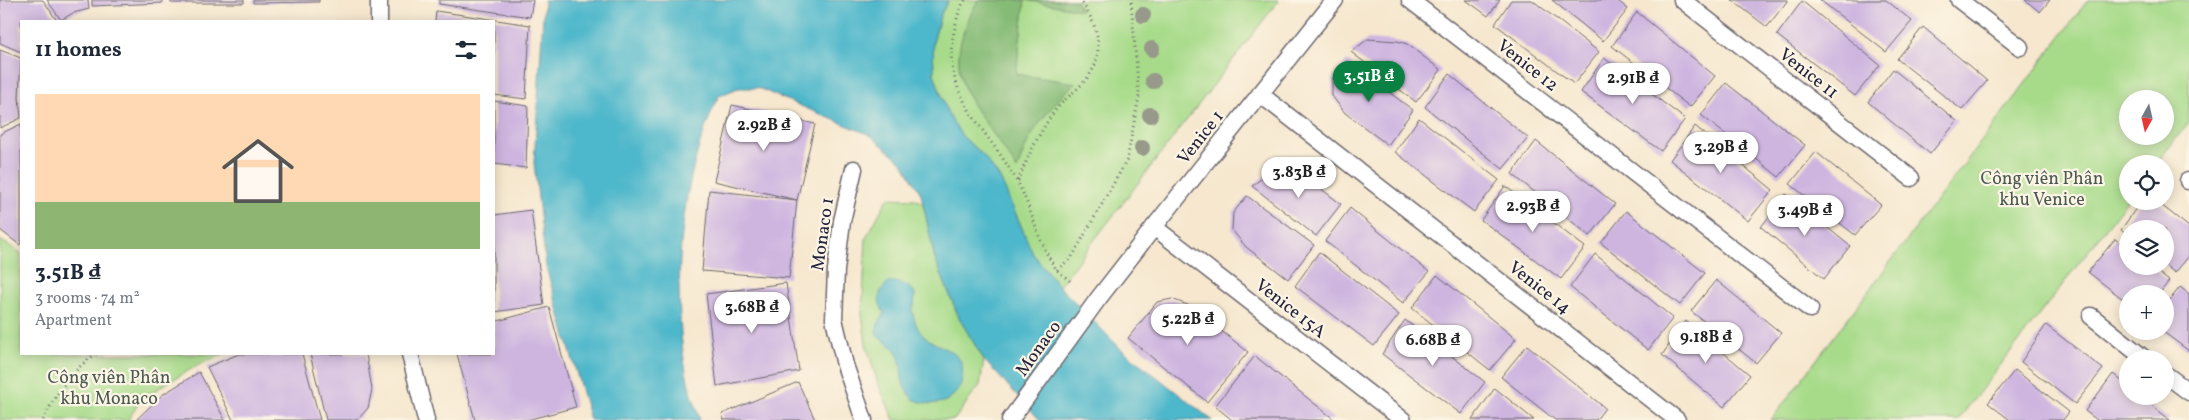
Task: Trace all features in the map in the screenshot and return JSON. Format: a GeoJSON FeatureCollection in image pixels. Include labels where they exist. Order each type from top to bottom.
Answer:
{"type":"FeatureCollection","features":[{"type":"Feature","properties":{"kind":"lane"},"geometry":{"type":"LineString","coordinates":[[379,0],[379,20]]}},
{"type":"Feature","properties":{"kind":"lane","name":"Venice 1"},"geometry":{"type":"LineString","coordinates":[[1098,299],[1335,0]]}},
{"type":"Feature","properties":{"kind":"lane","name":"Venice 12"},"geometry":{"type":"LineString","coordinates":[[1410,0],[1810,309]]}},
{"type":"Feature","properties":{"kind":"lane","name":"Venice 11"},"geometry":{"type":"LineString","coordinates":[[1682,0],[1911,178]]}},
{"type":"Feature","properties":{"kind":"lane"},"geometry":{"type":"LineString","coordinates":[[1959,0],[2020,47]]}},
{"type":"Feature","properties":{"kind":"lane","name":"Venice 14"},"geometry":{"type":"LineString","coordinates":[[1260,94],[1677,420]]}},
{"type":"Feature","properties":{"kind":"lane","name":"Monaco 1"},"geometry":{"type":"LineString","coordinates":[[854,169],[839,241],[834,319],[845,366],[864,420]]}},
{"type":"Feature","properties":{"kind":"lane","name":"Venice 15A"},"geometry":{"type":"LineString","coordinates":[[1154,227],[1403,420]]}},
{"type":"Feature","properties":{"kind":"lane","name":"Monaco"},"geometry":{"type":"LineString","coordinates":[[1010,420],[1098,299]]}},
{"type":"Feature","properties":{"kind":"lane"},"geometry":{"type":"LineString","coordinates":[[2090,316],[2134,350]]}},
{"type":"Feature","properties":{"kind":"lane"},"geometry":{"type":"LineString","coordinates":[[410,355],[426,420]]}},
{"type":"Feature","properties":{"kind":"lane"},"geometry":{"type":"LineString","coordinates":[[2174,381],[2189,392]]}},
{"type":"Feature","properties":{"kind":"path"},"geometry":{"type":"LineString","coordinates":[[965,0],[961,6],[951,42],[952,67],[958,90],[965,104],[1002,154],[1017,181],[1057,270],[1071,282]]}},
{"type":"Feature","properties":{"kind":"path"},"geometry":{"type":"LineString","coordinates":[[1017,181],[1035,140],[1055,111],[1092,71],[1097,54],[1098,32],[1080,0]]}},
{"type":"Feature","properties":{"kind":"path"},"geometry":{"type":"LineString","coordinates":[[1057,270],[1072,256],[1127,160],[1139,96],[1131,0]]}},
{"type":"Feature","properties":{"kind":"path"},"geometry":{"type":"LineString","coordinates":[[42,420],[61,390],[85,361],[94,355]]}},
{"type":"Feature","properties":{"kind":"green space"},"geometry":{"type":"Polygon","coordinates":[[[948,0],[1279,0],[1059,286],[1033,254],[1017,216],[984,156],[962,136],[948,114],[934,74],[933,43],[940,16],[948,0]]]}},
{"type":"Feature","properties":{"kind":"green space"},"geometry":{"type":"Polygon","coordinates":[[[978,0],[1025,0],[1016,74],[1075,83],[1040,122],[1027,144],[1017,170],[975,108],[966,91],[960,72],[959,52],[965,28],[978,0]]]}},
{"type":"Feature","properties":{"kind":"green space"},"geometry":{"type":"Polygon","coordinates":[[[1025,0],[1076,0],[1081,10],[1025,0]]]}},
{"type":"Feature","properties":{"kind":"green space","name":"Công viên Phân khu Venice"},"geometry":{"type":"Polygon","coordinates":[[[2088,0],[2189,0],[2189,122],[2174,141],[2174,90],[2119,90],[2119,145],[2171,145],[2163,155],[2119,155],[2120,210],[1958,420],[1771,420],[2088,0]]]}},
{"type":"Feature","properties":{"kind":"green space"},"geometry":{"type":"Polygon","coordinates":[[[888,198],[915,199],[923,203],[935,259],[960,320],[984,360],[980,385],[954,420],[894,420],[877,381],[866,344],[862,314],[866,238],[888,198]]]}},
{"type":"Feature","properties":{"kind":"green space","name":"Công viên Phân khu Monaco"},"geometry":{"type":"Polygon","coordinates":[[[0,240],[20,252],[20,355],[222,355],[196,366],[142,398],[128,420],[0,420],[0,240]]]}},
{"type":"Feature","properties":{"kind":"water"},"geometry":{"type":"Polygon","coordinates":[[[544,0],[948,0],[940,16],[933,43],[934,74],[948,114],[962,136],[984,156],[1001,180],[1033,254],[1059,286],[1121,349],[1212,420],[1040,420],[984,360],[960,320],[935,259],[921,194],[903,163],[870,135],[758,88],[738,88],[719,96],[706,126],[695,160],[687,195],[682,231],[679,304],[682,339],[687,378],[700,420],[590,420],[546,267],[534,163],[544,0]]]}},
{"type":"Feature","properties":{"kind":"water"},"geometry":{"type":"Polygon","coordinates":[[[890,282],[898,282],[910,287],[915,293],[912,310],[920,332],[929,340],[957,356],[961,363],[963,371],[960,386],[946,401],[932,404],[913,399],[902,381],[900,360],[897,353],[877,335],[877,327],[884,313],[879,300],[881,292],[890,282]]]}},
{"type":"Feature","properties":{"kind":"building"},"geometry":{"type":"Polygon","coordinates":[[[0,0],[43,0],[56,20],[20,20],[20,52],[0,43],[0,0]]]}},
{"type":"Feature","properties":{"kind":"building"},"geometry":{"type":"Polygon","coordinates":[[[47,0],[88,0],[89,9],[73,13],[61,20],[47,0]]]}},
{"type":"Feature","properties":{"kind":"building"},"geometry":{"type":"Polygon","coordinates":[[[92,0],[162,0],[162,3],[92,6],[92,0]]]}},
{"type":"Feature","properties":{"kind":"building"},"geometry":{"type":"Polygon","coordinates":[[[170,0],[244,0],[244,3],[171,3],[170,0]]]}},
{"type":"Feature","properties":{"kind":"building"},"geometry":{"type":"Polygon","coordinates":[[[253,0],[319,0],[319,2],[253,3],[253,0]]]}},
{"type":"Feature","properties":{"kind":"building"},"geometry":{"type":"Polygon","coordinates":[[[439,0],[533,0],[530,17],[439,4],[439,0]]]}},
{"type":"Feature","properties":{"kind":"building"},"geometry":{"type":"Polygon","coordinates":[[[1466,0],[1500,0],[1488,16],[1466,0]]]}},
{"type":"Feature","properties":{"kind":"building"},"geometry":{"type":"Polygon","coordinates":[[[1511,0],[1532,0],[1599,52],[1574,84],[1495,24],[1511,0]]]}},
{"type":"Feature","properties":{"kind":"building"},"geometry":{"type":"Polygon","coordinates":[[[1552,0],[1617,0],[1628,9],[1603,41],[1552,0]]]}},
{"type":"Feature","properties":{"kind":"building"},"geometry":{"type":"Polygon","coordinates":[[[1732,0],[1788,0],[1767,27],[1732,0]]]}},
{"type":"Feature","properties":{"kind":"building"},"geometry":{"type":"Polygon","coordinates":[[[1820,0],[1886,0],[1912,21],[1886,52],[1820,0]]]}},
{"type":"Feature","properties":{"kind":"building"},"geometry":{"type":"Polygon","coordinates":[[[2025,0],[2050,0],[2040,12],[2025,0]]]}},
{"type":"Feature","properties":{"kind":"building"},"geometry":{"type":"Polygon","coordinates":[[[1802,1],[1880,65],[1855,96],[1777,35],[1802,1]]]}},
{"type":"Feature","properties":{"kind":"building"},"geometry":{"type":"Polygon","coordinates":[[[436,11],[530,25],[526,99],[495,95],[495,20],[435,20],[436,11]]]}},
{"type":"Feature","properties":{"kind":"building"},"geometry":{"type":"Polygon","coordinates":[[[1637,12],[1715,76],[1690,107],[1612,46],[1637,12]]]}},
{"type":"Feature","properties":{"kind":"building"},"geometry":{"type":"Polygon","coordinates":[[[1923,27],[1987,81],[1962,110],[1897,59],[1923,27]]]}},
{"type":"Feature","properties":{"kind":"building"},"geometry":{"type":"Polygon","coordinates":[[[1368,39],[1397,41],[1407,44],[1441,70],[1416,102],[1351,52],[1368,39]]]}},
{"type":"Feature","properties":{"kind":"building"},"geometry":{"type":"Polygon","coordinates":[[[0,50],[20,58],[20,118],[0,128],[0,50]]]}},
{"type":"Feature","properties":{"kind":"building"},"geometry":{"type":"Polygon","coordinates":[[[1604,58],[1685,119],[1661,151],[1581,92],[1604,58]]]}},
{"type":"Feature","properties":{"kind":"building"},"geometry":{"type":"Polygon","coordinates":[[[1347,61],[1413,110],[1388,145],[1345,113],[1332,96],[1332,79],[1347,61]]]}},
{"type":"Feature","properties":{"kind":"building"},"geometry":{"type":"Polygon","coordinates":[[[1893,69],[1957,121],[1930,154],[1868,102],[1893,69]]]}},
{"type":"Feature","properties":{"kind":"building"},"geometry":{"type":"Polygon","coordinates":[[[1449,74],[1528,138],[1503,169],[1425,107],[1449,74]]]}},
{"type":"Feature","properties":{"kind":"building"},"geometry":{"type":"Polygon","coordinates":[[[1726,83],[1805,145],[1779,177],[1701,115],[1726,83]]]}},
{"type":"Feature","properties":{"kind":"building"},"geometry":{"type":"Polygon","coordinates":[[[495,101],[528,106],[526,168],[495,164],[495,101]]]}},
{"type":"Feature","properties":{"kind":"building"},"geometry":{"type":"Polygon","coordinates":[[[732,105],[815,124],[797,200],[714,181],[732,105]]]}},
{"type":"Feature","properties":{"kind":"building"},"geometry":{"type":"Polygon","coordinates":[[[1419,118],[1499,180],[1474,212],[1395,152],[1419,118]]]}},
{"type":"Feature","properties":{"kind":"building"},"geometry":{"type":"Polygon","coordinates":[[[20,124],[20,245],[0,230],[0,134],[20,124]]]}},
{"type":"Feature","properties":{"kind":"building"},"geometry":{"type":"Polygon","coordinates":[[[1695,126],[1773,190],[1748,221],[1670,160],[1695,126]]]}},
{"type":"Feature","properties":{"kind":"building"},"geometry":{"type":"Polygon","coordinates":[[[1536,141],[1615,204],[1590,236],[1512,174],[1536,141]]]}},
{"type":"Feature","properties":{"kind":"building"},"geometry":{"type":"Polygon","coordinates":[[[1816,152],[1881,205],[1855,235],[1790,184],[1816,152]]]}},
{"type":"Feature","properties":{"kind":"building"},"geometry":{"type":"Polygon","coordinates":[[[1268,173],[1297,175],[1307,178],[1341,204],[1316,236],[1252,186],[1268,173]]]}},
{"type":"Feature","properties":{"kind":"building"},"geometry":{"type":"Polygon","coordinates":[[[1505,186],[1585,247],[1561,279],[1481,220],[1505,186]]]}},
{"type":"Feature","properties":{"kind":"building"},"geometry":{"type":"Polygon","coordinates":[[[709,190],[797,200],[789,278],[702,271],[709,190]]]}},
{"type":"Feature","properties":{"kind":"building"},"geometry":{"type":"Polygon","coordinates":[[[1786,194],[1850,246],[1824,279],[1761,227],[1786,194]]]}},
{"type":"Feature","properties":{"kind":"building"},"geometry":{"type":"Polygon","coordinates":[[[1247,196],[1314,245],[1288,279],[1246,247],[1232,230],[1233,213],[1247,196]]]}},
{"type":"Feature","properties":{"kind":"building"},"geometry":{"type":"Polygon","coordinates":[[[1350,208],[1429,272],[1403,303],[1325,241],[1350,208]]]}},
{"type":"Feature","properties":{"kind":"building"},"geometry":{"type":"Polygon","coordinates":[[[531,210],[544,305],[495,312],[495,215],[531,210]]]}},
{"type":"Feature","properties":{"kind":"building"},"geometry":{"type":"Polygon","coordinates":[[[2135,210],[2167,210],[2189,227],[2189,256],[2174,272],[2174,220],[2128,220],[2135,210]]]}},
{"type":"Feature","properties":{"kind":"building"},"geometry":{"type":"Polygon","coordinates":[[[1626,211],[1705,273],[1680,305],[1601,243],[1626,211]]]}},
{"type":"Feature","properties":{"kind":"building"},"geometry":{"type":"Polygon","coordinates":[[[2115,239],[2119,242],[2119,275],[2161,275],[2169,281],[2166,285],[2119,285],[2119,296],[2088,272],[2115,239]]]}},
{"type":"Feature","properties":{"kind":"building"},"geometry":{"type":"Polygon","coordinates":[[[1319,252],[1399,315],[1374,346],[1295,286],[1319,252]]]}},
{"type":"Feature","properties":{"kind":"building"},"geometry":{"type":"Polygon","coordinates":[[[1595,254],[1673,318],[1648,350],[1570,287],[1595,254]]]}},
{"type":"Feature","properties":{"kind":"building"},"geometry":{"type":"Polygon","coordinates":[[[1437,275],[1516,339],[1490,370],[1412,308],[1437,275]]]}},
{"type":"Feature","properties":{"kind":"building"},"geometry":{"type":"Polygon","coordinates":[[[1716,280],[1781,333],[1756,363],[1691,311],[1716,280]]]}},
{"type":"Feature","properties":{"kind":"building"},"geometry":{"type":"Polygon","coordinates":[[[786,283],[799,371],[717,386],[706,294],[786,283]]]}},
{"type":"Feature","properties":{"kind":"building"},"geometry":{"type":"Polygon","coordinates":[[[2180,287],[2189,294],[2189,351],[2174,340],[2174,295],[2180,287]]]}},
{"type":"Feature","properties":{"kind":"building"},"geometry":{"type":"Polygon","coordinates":[[[1172,299],[1190,306],[1248,352],[1207,402],[1128,338],[1157,302],[1172,299]]]}},
{"type":"Feature","properties":{"kind":"building"},"geometry":{"type":"Polygon","coordinates":[[[549,307],[576,407],[527,420],[475,420],[457,355],[495,355],[495,322],[549,307]]]}},
{"type":"Feature","properties":{"kind":"building"},"geometry":{"type":"Polygon","coordinates":[[[1405,320],[1485,382],[1461,414],[1382,354],[1405,320]]]}},
{"type":"Feature","properties":{"kind":"building"},"geometry":{"type":"Polygon","coordinates":[[[1686,321],[1750,375],[1724,407],[1662,355],[1686,321]]]}},
{"type":"Feature","properties":{"kind":"building"},"geometry":{"type":"Polygon","coordinates":[[[2046,325],[2103,369],[2075,404],[2021,362],[2046,325]]]}},
{"type":"Feature","properties":{"kind":"building"},"geometry":{"type":"Polygon","coordinates":[[[1527,345],[1605,408],[1596,420],[1555,420],[1501,377],[1527,345]]]}},
{"type":"Feature","properties":{"kind":"building"},"geometry":{"type":"Polygon","coordinates":[[[237,355],[302,355],[320,420],[233,420],[207,367],[237,355]]]}},
{"type":"Feature","properties":{"kind":"building"},"geometry":{"type":"Polygon","coordinates":[[[310,355],[366,355],[372,389],[368,408],[359,418],[353,420],[326,420],[310,355]]]}},
{"type":"Feature","properties":{"kind":"building"},"geometry":{"type":"Polygon","coordinates":[[[1255,356],[1335,420],[1232,420],[1215,406],[1255,356]]]}},
{"type":"Feature","properties":{"kind":"building"},"geometry":{"type":"Polygon","coordinates":[[[2015,370],[2069,412],[2063,420],[2010,420],[1988,403],[2015,370]]]}},
{"type":"Feature","properties":{"kind":"building"},"geometry":{"type":"Polygon","coordinates":[[[199,372],[225,420],[136,420],[162,395],[199,372]]]}},
{"type":"Feature","properties":{"kind":"building"},"geometry":{"type":"Polygon","coordinates":[[[2113,374],[2119,379],[2119,405],[2151,405],[2170,420],[2097,420],[2085,411],[2113,374]]]}},
{"type":"Feature","properties":{"kind":"building"},"geometry":{"type":"Polygon","coordinates":[[[798,382],[815,420],[724,420],[722,414],[798,382]]]}},
{"type":"Feature","properties":{"kind":"building"},"geometry":{"type":"Polygon","coordinates":[[[1495,388],[1534,420],[1472,420],[1495,388]]]}}]}
